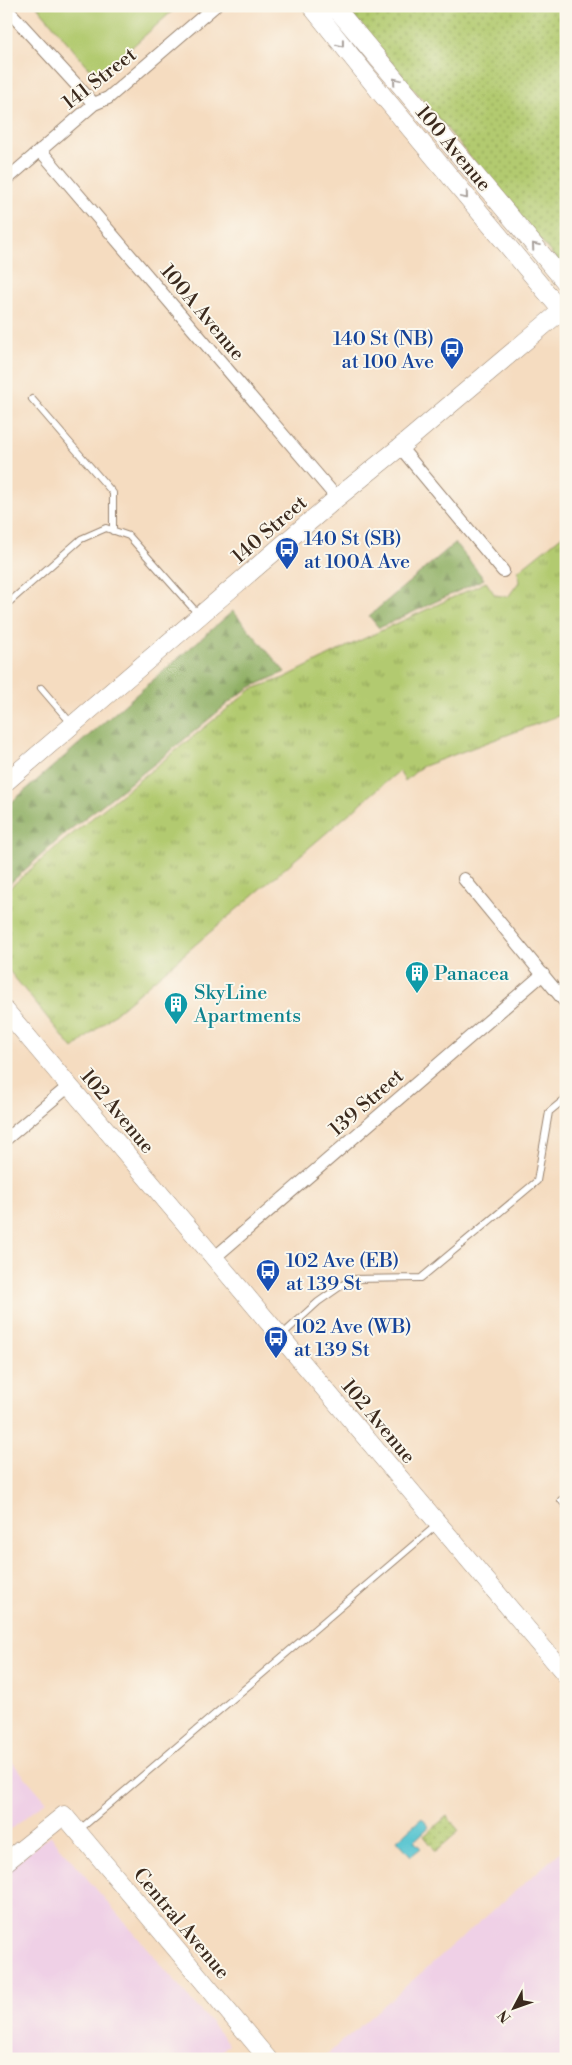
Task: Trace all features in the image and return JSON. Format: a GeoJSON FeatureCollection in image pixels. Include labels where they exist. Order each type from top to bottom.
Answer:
{"type":"FeatureCollection","features":[{"type":"Feature","properties":{"kind":"main road","name":"100 Avenue"},"geometry":{"type":"LineString","coordinates":[[311,6],[390,105],[565,309]]}},
{"type":"Feature","properties":{"kind":"main road","name":"100 Avenue"},"geometry":{"type":"LineString","coordinates":[[334,6],[566,283]]}},
{"type":"Feature","properties":{"kind":"main road","name":"140 Street"},"geometry":{"type":"LineString","coordinates":[[6,782],[337,498],[565,309]]}},
{"type":"Feature","properties":{"kind":"main road","name":"102 Avenue"},"geometry":{"type":"LineString","coordinates":[[6,1011],[566,1675]]}},
{"type":"Feature","properties":{"kind":"main road","name":"Central Avenue"},"geometry":{"type":"LineString","coordinates":[[6,1862],[64,1815],[268,2059]]}},
{"type":"Feature","properties":{"kind":"street","name":"141 Street"},"geometry":{"type":"LineString","coordinates":[[6,180],[94,104],[108,98],[215,6]]}},
{"type":"Feature","properties":{"kind":"street"},"geometry":{"type":"LineString","coordinates":[[6,8],[94,104]]}},
{"type":"Feature","properties":{"kind":"street","name":"100A Avenue"},"geometry":{"type":"LineString","coordinates":[[40,150],[337,498]]}},
{"type":"Feature","properties":{"kind":"street"},"geometry":{"type":"LineString","coordinates":[[400,447],[503,572]]}},
{"type":"Feature","properties":{"kind":"street"},"geometry":{"type":"LineString","coordinates":[[464,879],[566,1003]]}},
{"type":"Feature","properties":{"kind":"street","name":"139 Street"},"geometry":{"type":"LineString","coordinates":[[214,1258],[543,974]]}},
{"type":"Feature","properties":{"kind":"street"},"geometry":{"type":"LineString","coordinates":[[6,1139],[69,1086]]}},
{"type":"Feature","properties":{"kind":"lane"},"geometry":{"type":"LineString","coordinates":[[32,400],[113,493],[113,531]]}},
{"type":"Feature","properties":{"kind":"lane"},"geometry":{"type":"LineString","coordinates":[[6,605],[81,539],[106,528],[129,536],[200,616]]}},
{"type":"Feature","properties":{"kind":"lane"},"geometry":{"type":"LineString","coordinates":[[41,688],[73,725]]}},
{"type":"Feature","properties":{"kind":"lane"},"geometry":{"type":"LineString","coordinates":[[280,1337],[318,1302],[351,1279],[421,1278],[537,1181],[549,1112],[566,1098]]}},
{"type":"Feature","properties":{"kind":"lane"},"geometry":{"type":"LineString","coordinates":[[78,1831],[438,1524]]}},
{"type":"Feature","properties":{"kind":"shaded area"},"geometry":{"type":"Polygon","coordinates":[[[6,1755],[46,1801],[6,1833],[6,1755]]]}},
{"type":"Feature","properties":{"kind":"shaded area"},"geometry":{"type":"Polygon","coordinates":[[[50,1835],[229,2044],[213,2059],[6,2059],[6,1872],[50,1835]]]}},
{"type":"Feature","properties":{"kind":"shaded area"},"geometry":{"type":"Polygon","coordinates":[[[566,1847],[566,2059],[322,2059],[566,1847]]]}},
{"type":"Feature","properties":{"kind":"green space"},"geometry":{"type":"Polygon","coordinates":[[[37,6],[178,6],[97,78],[37,6]]]}},
{"type":"Feature","properties":{"kind":"green space"},"geometry":{"type":"Polygon","coordinates":[[[344,6],[566,6],[566,265],[556,259],[344,6]]]}},
{"type":"Feature","properties":{"kind":"green space"},"geometry":{"type":"Polygon","coordinates":[[[565,533],[566,713],[421,767],[405,781],[399,771],[73,1049],[6,967],[6,891],[55,848],[252,689],[284,678],[486,582],[495,595],[508,597],[519,582],[518,571],[565,533]]]}},
{"type":"Feature","properties":{"kind":"green space"},"geometry":{"type":"Polygon","coordinates":[[[455,543],[484,579],[379,628],[369,616],[455,543]]]}},
{"type":"Feature","properties":{"kind":"green space"},"geometry":{"type":"Polygon","coordinates":[[[233,611],[285,672],[249,688],[237,696],[157,762],[67,832],[6,887],[6,807],[233,611]]]}},
{"type":"Feature","properties":{"kind":"green space"},"geometry":{"type":"Polygon","coordinates":[[[447,1816],[459,1831],[436,1851],[424,1836],[447,1816]]]}},
{"type":"Feature","properties":{"kind":"water"},"geometry":{"type":"Polygon","coordinates":[[[422,1818],[429,1827],[414,1841],[421,1848],[411,1856],[397,1840],[422,1818]]]}},
{"type":"Feature","properties":{"kind":"place","name":"140 St (NB) at 100 Ave"},"geometry":{"type":"Point","coordinates":[452,370]}},
{"type":"Feature","properties":{"kind":"place","name":"140 St (SB) at 100A Ave"},"geometry":{"type":"Point","coordinates":[287,570]}},
{"type":"Feature","properties":{"kind":"place","name":"Panacea"},"geometry":{"type":"Point","coordinates":[417,994]}},
{"type":"Feature","properties":{"kind":"place","name":"SkyLine Apartments"},"geometry":{"type":"Point","coordinates":[176,1025]}},
{"type":"Feature","properties":{"kind":"place","name":"102 Ave (EB) at 139 St"},"geometry":{"type":"Point","coordinates":[268,1292]}},
{"type":"Feature","properties":{"kind":"place","name":"102 Ave (WB) at 139 St"},"geometry":{"type":"Point","coordinates":[276,1359]}}]}
